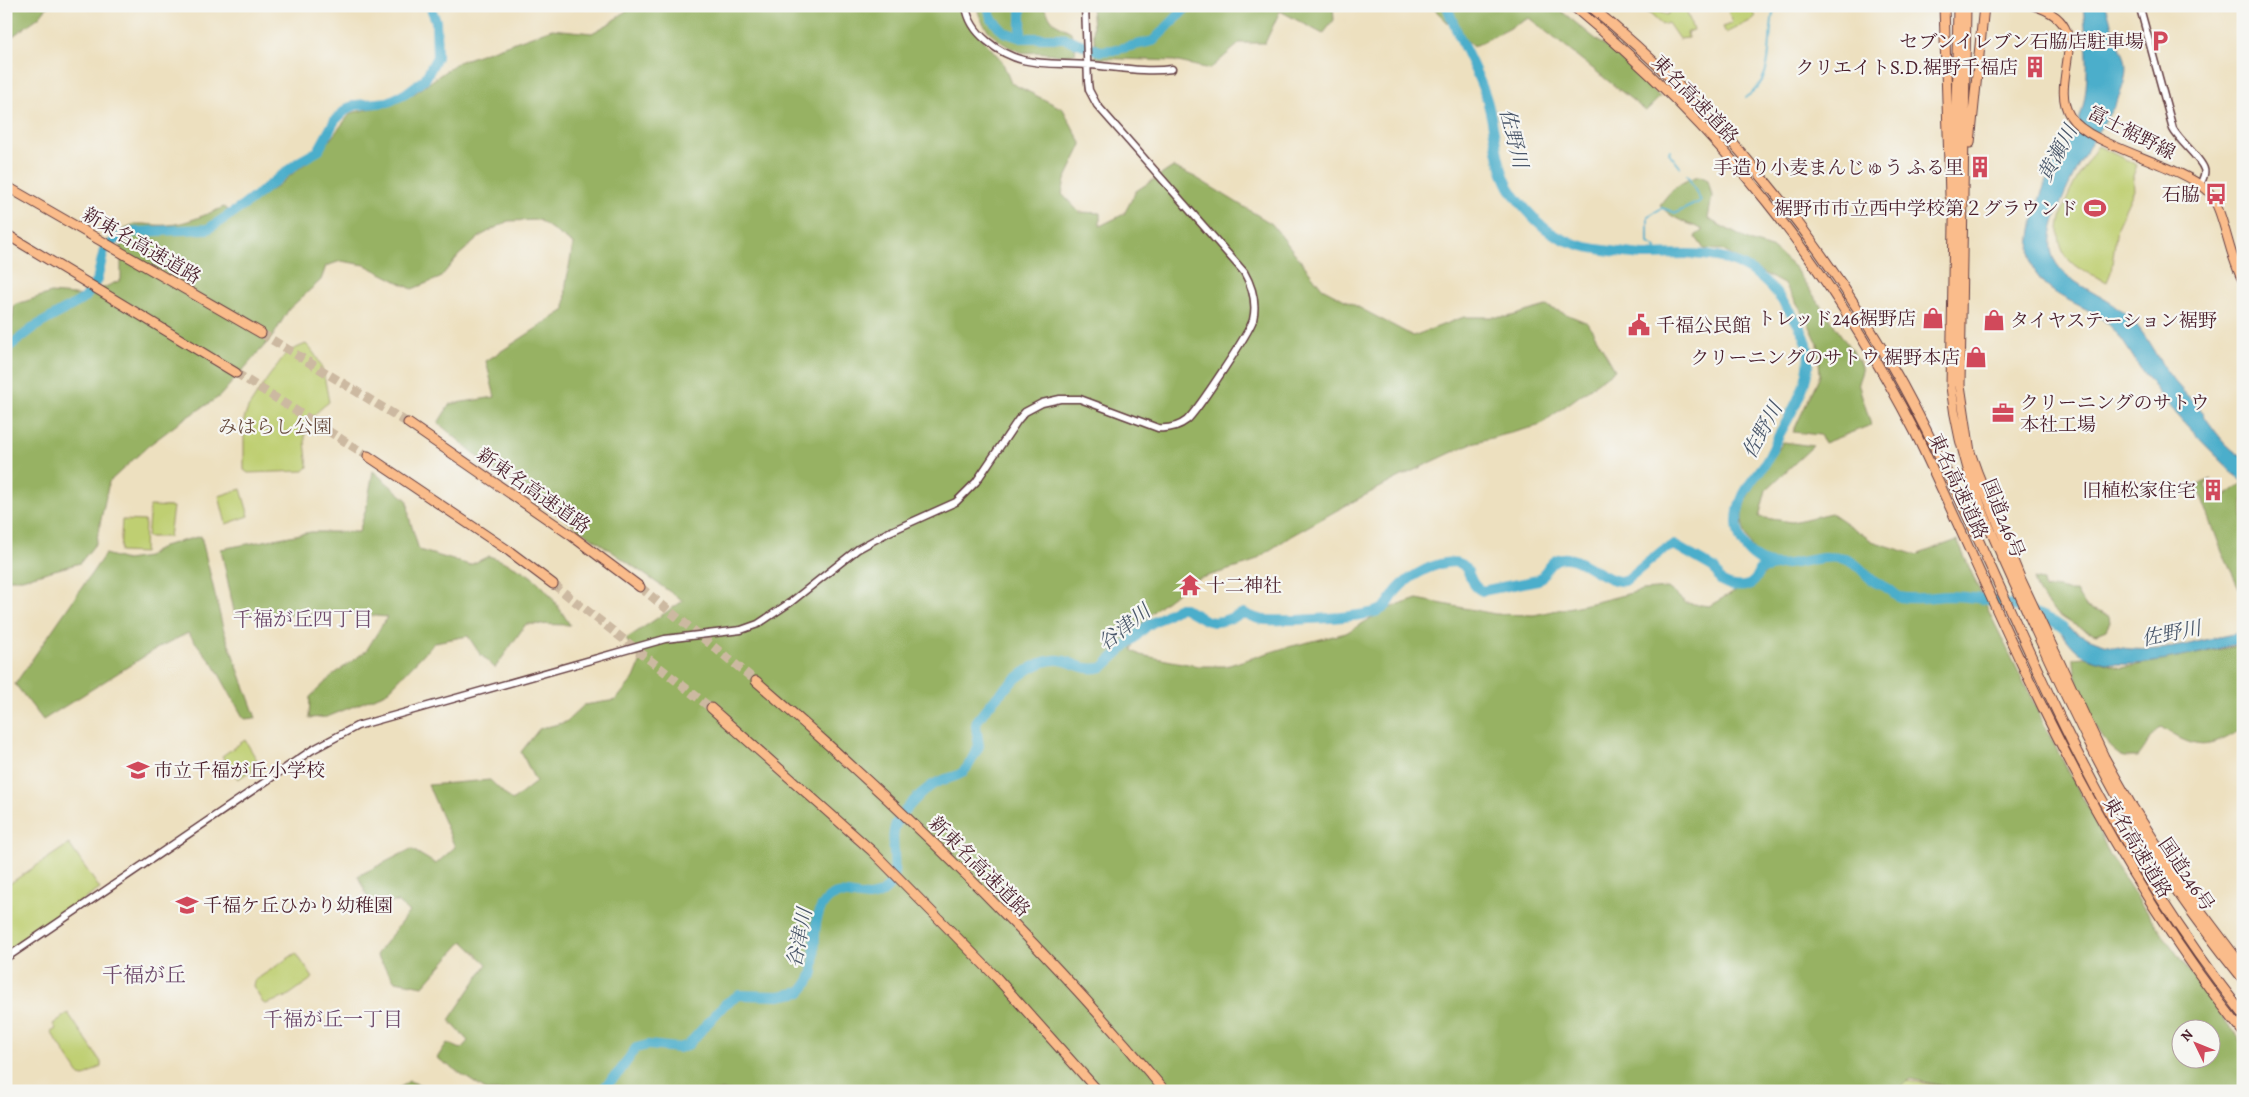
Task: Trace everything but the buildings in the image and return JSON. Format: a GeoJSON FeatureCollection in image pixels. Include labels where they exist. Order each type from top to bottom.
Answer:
{"type":"FeatureCollection","features":[{"type":"Feature","properties":{"kind":"highway","name":"東名高速道路"},"geometry":{"type":"LineString","coordinates":[[1573,6],[1674,95],[1710,133],[1784,221],[1826,280],[1891,386],[2074,770],[2131,870],[2191,961],[2243,1032]]}},
{"type":"Feature","properties":{"kind":"highway","name":"東名高速道路"},"geometry":{"type":"LineString","coordinates":[[1590,6],[1639,49],[1716,125],[1789,211],[1876,339],[1902,385],[2086,770],[2140,865],[2202,960],[2243,1014]]}},
{"type":"Feature","properties":{"kind":"highway"},"geometry":{"type":"LineString","coordinates":[[1944,6],[1950,226],[1954,264]]}},
{"type":"Feature","properties":{"kind":"highway","name":"国道246号"},"geometry":{"type":"LineString","coordinates":[[1958,6],[1951,386],[1958,437],[1975,494],[2012,579],[2104,757],[2130,803],[2191,898],[2243,967]]}},
{"type":"Feature","properties":{"kind":"highway","name":"国道246号"},"geometry":{"type":"LineString","coordinates":[[1966,6],[1960,385],[1976,472],[2059,672],[2123,807],[2184,902],[2243,979]]}},
{"type":"Feature","properties":{"kind":"highway"},"geometry":{"type":"LineString","coordinates":[[1964,186],[1967,173],[1984,6]]}},
{"type":"Feature","properties":{"kind":"highway","name":"新東名高速道路"},"geometry":{"type":"LineString","coordinates":[[6,186],[261,333]]}},
{"type":"Feature","properties":{"kind":"highway"},"geometry":{"type":"LineString","coordinates":[[6,234],[236,373]]}},
{"type":"Feature","properties":{"kind":"highway","name":"新東名高速道路"},"geometry":{"type":"LineString","coordinates":[[408,423],[507,490],[640,587]]}},
{"type":"Feature","properties":{"kind":"highway"},"geometry":{"type":"LineString","coordinates":[[368,456],[553,584]]}},
{"type":"Feature","properties":{"kind":"highway","name":"新東名高速道路"},"geometry":{"type":"LineString","coordinates":[[756,681],[877,788],[1019,927],[1055,964],[1165,1091]]}},
{"type":"Feature","properties":{"kind":"highway"},"geometry":{"type":"LineString","coordinates":[[711,708],[872,851],[996,977],[1098,1091]]}},
{"type":"Feature","properties":{"kind":"main road","name":"富士裾野線"},"geometry":{"type":"LineString","coordinates":[[2034,6],[2055,16],[2066,32],[2070,56],[2064,94],[2066,106],[2071,117],[2086,131],[2200,185],[2216,202],[2230,255],[2243,281]]}},
{"type":"Feature","properties":{"kind":"street"},"geometry":{"type":"LineString","coordinates":[[966,6],[974,28],[991,44],[1012,58],[1026,62],[1157,71],[1172,69]]}},
{"type":"Feature","properties":{"kind":"street"},"geometry":{"type":"LineString","coordinates":[[6,958],[312,750],[357,726],[665,639],[741,630],[758,624],[791,602],[858,549],[887,533],[956,502],[976,482],[1010,430],[1025,412],[1034,406],[1060,399],[1080,399],[1158,428],[1168,429],[1188,418],[1244,338],[1253,320],[1255,306],[1252,291],[1244,272],[1124,133],[1097,105],[1089,90],[1085,54],[1085,6]]}},
{"type":"Feature","properties":{"kind":"street"},"geometry":{"type":"LineString","coordinates":[[2140,8],[2173,129],[2183,145],[2204,168],[2205,174],[2200,185]]}},
{"type":"Feature","properties":{"kind":"green space"},"geometry":{"type":"Polygon","coordinates":[[[6,6],[48,6],[39,17],[6,41],[6,6]]]}},
{"type":"Feature","properties":{"kind":"green space"},"geometry":{"type":"Polygon","coordinates":[[[632,6],[960,6],[968,22],[1002,61],[1011,83],[1063,109],[1082,145],[1065,180],[1062,194],[1079,212],[1100,213],[1100,226],[1124,214],[1136,191],[1173,167],[1195,177],[1272,224],[1322,288],[1413,336],[1464,317],[1508,317],[1546,306],[1588,323],[1615,370],[1538,426],[1472,443],[1402,476],[1341,508],[1291,536],[1249,564],[1194,580],[1158,607],[1139,626],[1132,650],[1140,655],[1198,666],[1226,666],[1284,648],[1346,633],[1387,609],[1417,599],[1495,614],[1534,615],[1643,590],[1668,588],[1686,603],[1709,606],[1766,573],[1743,527],[1743,511],[1746,501],[1757,480],[1783,442],[1813,446],[1766,490],[1759,517],[1792,522],[1831,513],[1872,541],[1916,555],[1957,540],[1990,614],[2056,748],[2093,817],[2110,856],[2145,910],[2243,1045],[2243,1091],[1949,1091],[1944,1086],[1910,1079],[1898,1091],[487,1091],[437,1058],[447,1043],[461,1049],[468,1041],[449,1020],[487,964],[463,941],[423,986],[395,981],[376,955],[409,912],[397,902],[370,903],[358,876],[411,849],[436,864],[455,847],[428,785],[490,780],[512,801],[536,782],[521,752],[539,729],[566,722],[584,705],[616,700],[634,678],[641,661],[626,639],[683,601],[493,469],[438,423],[450,404],[495,397],[486,361],[565,310],[566,284],[573,244],[539,220],[508,221],[482,235],[459,255],[440,278],[412,289],[365,265],[341,261],[326,266],[321,280],[289,309],[273,336],[219,397],[184,419],[148,446],[109,482],[96,543],[80,563],[22,579],[6,579],[6,344],[10,342],[14,305],[51,293],[85,296],[121,280],[121,243],[114,238],[128,227],[139,224],[182,223],[224,207],[233,214],[276,187],[321,151],[351,113],[395,103],[415,93],[458,62],[552,29],[592,33],[612,22],[632,6]]]}},
{"type":"Feature","properties":{"kind":"green space"},"geometry":{"type":"Polygon","coordinates":[[[977,6],[1043,6],[1053,22],[1071,32],[1076,52],[1060,55],[1042,52],[1024,53],[1013,49],[992,35],[982,21],[977,6]]]}},
{"type":"Feature","properties":{"kind":"green space"},"geometry":{"type":"Polygon","coordinates":[[[1091,6],[1333,6],[1334,20],[1323,34],[1280,11],[1265,43],[1240,43],[1210,69],[1174,61],[1096,58],[1091,6]]]}},
{"type":"Feature","properties":{"kind":"green space"},"geometry":{"type":"Polygon","coordinates":[[[1431,6],[1555,6],[1618,57],[1660,97],[1646,111],[1529,18],[1473,47],[1431,6]]]}},
{"type":"Feature","properties":{"kind":"green space"},"geometry":{"type":"Polygon","coordinates":[[[1632,6],[1644,6],[1667,15],[1674,6],[1685,6],[1693,30],[1687,32],[1688,38],[1679,39],[1668,23],[1662,25],[1650,14],[1632,6]]]}},
{"type":"Feature","properties":{"kind":"green space"},"geometry":{"type":"Polygon","coordinates":[[[1718,6],[1746,6],[1756,16],[1752,20],[1726,33],[1723,27],[1732,23],[1727,8],[1718,9],[1718,6]]]}},
{"type":"Feature","properties":{"kind":"green space","name":"裾野市市立西中学校第２グラウンド"},"geometry":{"type":"Polygon","coordinates":[[[2098,146],[2137,165],[2133,176],[2134,190],[2117,227],[2111,272],[2107,282],[2074,265],[2070,261],[2062,249],[2059,234],[2061,219],[2073,186],[2098,146]]]}},
{"type":"Feature","properties":{"kind":"green space"},"geometry":{"type":"Polygon","coordinates":[[[1700,176],[1708,180],[1712,196],[1708,219],[1752,242],[1774,249],[1794,267],[1859,361],[1862,371],[1858,383],[1871,425],[1824,443],[1820,435],[1793,432],[1820,375],[1818,344],[1805,316],[1785,285],[1722,250],[1704,249],[1695,236],[1703,230],[1675,217],[1660,205],[1677,186],[1700,176]]]}},
{"type":"Feature","properties":{"kind":"green space","name":"みはらし公園"},"geometry":{"type":"Polygon","coordinates":[[[306,344],[320,364],[329,402],[308,423],[305,445],[308,467],[304,471],[248,473],[244,470],[244,419],[248,408],[287,352],[306,344]]]}},
{"type":"Feature","properties":{"kind":"green space"},"geometry":{"type":"Polygon","coordinates":[[[373,471],[408,501],[409,517],[419,550],[470,565],[489,556],[518,568],[537,581],[553,599],[570,625],[526,624],[495,668],[480,654],[468,636],[435,642],[386,693],[327,717],[309,718],[310,697],[333,675],[366,651],[387,617],[345,613],[235,616],[221,549],[311,532],[359,532],[367,505],[373,471]]]}},
{"type":"Feature","properties":{"kind":"green space"},"geometry":{"type":"Polygon","coordinates":[[[2212,479],[2205,485],[2214,499],[2225,496],[2243,483],[2243,596],[2222,552],[2197,485],[2212,479]]]}},
{"type":"Feature","properties":{"kind":"green space"},"geometry":{"type":"Polygon","coordinates":[[[241,489],[249,516],[226,524],[219,496],[241,489]]]}},
{"type":"Feature","properties":{"kind":"green space"},"geometry":{"type":"Polygon","coordinates":[[[150,506],[173,507],[169,537],[147,537],[150,506]]]}},
{"type":"Feature","properties":{"kind":"green space"},"geometry":{"type":"Polygon","coordinates":[[[122,520],[145,521],[144,553],[120,552],[122,520]]]}},
{"type":"Feature","properties":{"kind":"green space"},"geometry":{"type":"Polygon","coordinates":[[[201,536],[223,628],[256,718],[244,719],[214,665],[188,633],[156,649],[43,720],[15,684],[105,554],[126,560],[147,557],[163,546],[201,536]]]}},
{"type":"Feature","properties":{"kind":"green space"},"geometry":{"type":"Polygon","coordinates":[[[2033,579],[2043,581],[2044,589],[2054,588],[2076,592],[2086,607],[2109,616],[2110,622],[2106,630],[2096,634],[2076,626],[2058,614],[2043,599],[2033,579]]]}},
{"type":"Feature","properties":{"kind":"green space"},"geometry":{"type":"Polygon","coordinates":[[[2243,645],[2243,728],[2221,741],[2202,745],[2183,740],[2161,727],[2138,757],[2123,757],[2111,748],[2102,736],[2090,715],[2080,690],[2074,658],[2084,657],[2121,668],[2243,645]]]}},
{"type":"Feature","properties":{"kind":"green space"},"geometry":{"type":"Polygon","coordinates":[[[245,740],[260,765],[238,779],[222,756],[245,740]]]}},
{"type":"Feature","properties":{"kind":"green space"},"geometry":{"type":"Polygon","coordinates":[[[69,844],[100,889],[6,952],[6,886],[69,844]]]}},
{"type":"Feature","properties":{"kind":"green space"},"geometry":{"type":"Polygon","coordinates":[[[296,953],[313,978],[286,997],[266,1004],[263,1003],[253,986],[254,981],[296,953]]]}},
{"type":"Feature","properties":{"kind":"green space"},"geometry":{"type":"Polygon","coordinates":[[[68,1013],[101,1062],[101,1066],[84,1077],[80,1076],[51,1032],[56,1029],[53,1024],[68,1013]]]}},
{"type":"Feature","properties":{"kind":"green space"},"geometry":{"type":"Polygon","coordinates":[[[409,1081],[435,1090],[435,1091],[395,1091],[409,1081]]]}},
{"type":"Feature","properties":{"kind":"green space"},"geometry":{"type":"Polygon","coordinates":[[[1907,1081],[1944,1086],[1949,1091],[1898,1091],[1907,1081]]]}},
{"type":"Feature","properties":{"kind":"water"},"geometry":{"type":"Polygon","coordinates":[[[2083,6],[2104,6],[2106,9],[2125,59],[2125,80],[2117,101],[2094,138],[2064,195],[2053,228],[2052,254],[2063,272],[2121,310],[2139,328],[2175,382],[2204,413],[2205,417],[2231,449],[2243,457],[2243,482],[2181,420],[2108,324],[2100,317],[2052,290],[2037,275],[2031,261],[2031,237],[2035,215],[2044,186],[2073,135],[2082,112],[2087,82],[2083,6]]]}},
{"type":"Feature","properties":{"kind":"water"},"geometry":{"type":"Polygon","coordinates":[[[2054,618],[2089,638],[2107,645],[2124,648],[2161,649],[2243,631],[2243,643],[2160,661],[2115,664],[2096,661],[2080,653],[2052,622],[2054,618]]]}},
{"type":"Feature","properties":{"kind":"waterway"},"geometry":{"type":"LineString","coordinates":[[6,349],[36,326],[85,298],[97,280],[104,250],[119,237],[134,232],[208,229],[243,206],[300,161],[318,151],[335,120],[348,108],[356,105],[388,102],[405,94],[425,79],[437,57],[436,21],[430,6]]}},
{"type":"Feature","properties":{"kind":"waterway","name":"佐野川"},"geometry":{"type":"LineString","coordinates":[[988,6],[991,18],[1004,32],[1021,38],[1064,38],[1100,51],[1114,50],[1153,41],[1188,6]]}},
{"type":"Feature","properties":{"kind":"waterway","name":"佐野川"},"geometry":{"type":"LineString","coordinates":[[1021,6],[1021,38]]}},
{"type":"Feature","properties":{"kind":"waterway","name":"佐野川"},"geometry":{"type":"LineString","coordinates":[[1447,6],[1489,105],[1500,165],[1504,176],[1515,196],[1538,222],[1552,234],[1568,242],[1586,247],[1643,255],[1688,254],[1709,256],[1743,266],[1757,274],[1781,298],[1802,331],[1809,358],[1804,386],[1768,459],[1744,494],[1738,512],[1737,522],[1741,540],[1753,556],[1762,562],[1784,565],[1829,557],[1840,558],[1851,562],[1876,583],[1886,587],[1900,597],[1951,596],[1994,601],[2025,609],[2063,628]]}},
{"type":"Feature","properties":{"kind":"waterway"},"geometry":{"type":"LineString","coordinates":[[1746,97],[1756,89],[1763,79],[1767,68],[1772,17],[1775,6]]}},
{"type":"Feature","properties":{"kind":"waterway"},"geometry":{"type":"LineString","coordinates":[[1670,150],[1669,153],[1680,167]]}},
{"type":"Feature","properties":{"kind":"waterway"},"geometry":{"type":"LineString","coordinates":[[1655,255],[1656,248],[1648,243],[1648,216],[1662,208],[1676,213],[1701,201],[1687,175]]}},
{"type":"Feature","properties":{"kind":"waterway","name":"谷津川"},"geometry":{"type":"LineString","coordinates":[[601,1091],[620,1071],[636,1048],[648,1045],[678,1048],[687,1046],[725,1004],[739,995],[779,996],[801,992],[810,980],[813,972],[817,918],[825,902],[838,894],[868,897],[884,891],[890,884],[893,876],[894,830],[900,817],[915,799],[927,789],[960,774],[965,769],[979,746],[977,721],[991,703],[1011,683],[1032,667],[1043,662],[1060,660],[1088,668],[1103,667],[1147,626],[1178,608],[1184,608],[1205,620],[1213,622],[1223,621],[1244,613],[1254,618],[1275,620],[1324,618],[1372,613],[1386,606],[1397,590],[1409,579],[1434,566],[1451,562],[1463,565],[1474,585],[1482,591],[1538,580],[1553,562],[1564,558],[1572,559],[1617,581],[1625,581],[1663,550],[1674,545],[1714,568],[1721,581],[1733,586],[1750,584],[1754,581],[1759,570],[1779,565]]}},
{"type":"Feature","properties":{"kind":"tunnel"},"geometry":{"type":"LineString","coordinates":[[261,333],[408,423]]}},
{"type":"Feature","properties":{"kind":"tunnel"},"geometry":{"type":"LineString","coordinates":[[236,373],[368,456]]}},
{"type":"Feature","properties":{"kind":"tunnel"},"geometry":{"type":"LineString","coordinates":[[553,584],[711,708]]}},
{"type":"Feature","properties":{"kind":"tunnel"},"geometry":{"type":"LineString","coordinates":[[640,587],[756,681]]}},
{"type":"Feature","properties":{"kind":"place","name":"セブンイレブン石脇店駐車場"},"geometry":{"type":"Point","coordinates":[2160,41]}},
{"type":"Feature","properties":{"kind":"place","name":"クリエイトS.D.裾野千福店"},"geometry":{"type":"Point","coordinates":[2035,67]}},
{"type":"Feature","properties":{"kind":"place","name":"手造り小麦まんじゅう ふる里"},"geometry":{"type":"Point","coordinates":[1980,167]}},
{"type":"Feature","properties":{"kind":"place","name":"石脇"},"geometry":{"type":"Point","coordinates":[2216,194]}},
{"type":"Feature","properties":{"kind":"place","name":"裾野市市立西中学校第２グラウンド"},"geometry":{"type":"Point","coordinates":[2095,208]}},
{"type":"Feature","properties":{"kind":"place","name":"トレッド246裾野店"},"geometry":{"type":"Point","coordinates":[1933,318]}},
{"type":"Feature","properties":{"kind":"place","name":"タイヤステーション裾野"},"geometry":{"type":"Point","coordinates":[1994,320]}},
{"type":"Feature","properties":{"kind":"place","name":"千福公民館"},"geometry":{"type":"Point","coordinates":[1639,325]}},
{"type":"Feature","properties":{"kind":"place","name":"クリーニングのサトウ 裾野本店"},"geometry":{"type":"Point","coordinates":[1976,357]}},
{"type":"Feature","properties":{"kind":"place","name":"クリーニングのサトウ 本社工場"},"geometry":{"type":"Point","coordinates":[2003,413]}},
{"type":"Feature","properties":{"kind":"place","name":"旧植松家住宅"},"geometry":{"type":"Point","coordinates":[2213,490]}},
{"type":"Feature","properties":{"kind":"place","name":"十二神社"},"geometry":{"type":"Point","coordinates":[1190,585]}},
{"type":"Feature","properties":{"kind":"place","name":"市立千福が丘小学校"},"geometry":{"type":"Point","coordinates":[138,770]}},
{"type":"Feature","properties":{"kind":"place","name":"千福ケ丘ひかり幼稚園"},"geometry":{"type":"Point","coordinates":[187,905]}},
{"type":"Feature","properties":{"kind":"district","name":"千福が丘四丁目"},"geometry":{"type":"Point","coordinates":[303,619]}},
{"type":"Feature","properties":{"kind":"district","name":"千福が丘"},"geometry":{"type":"Point","coordinates":[144,975]}},
{"type":"Feature","properties":{"kind":"district","name":"千福が丘一丁目"},"geometry":{"type":"Point","coordinates":[333,1019]}},
{"type":"Feature","properties":{"kind":"water label","name":"黄瀬川"},"geometry":{"type":"Point","coordinates":[2057,153]}}]}
